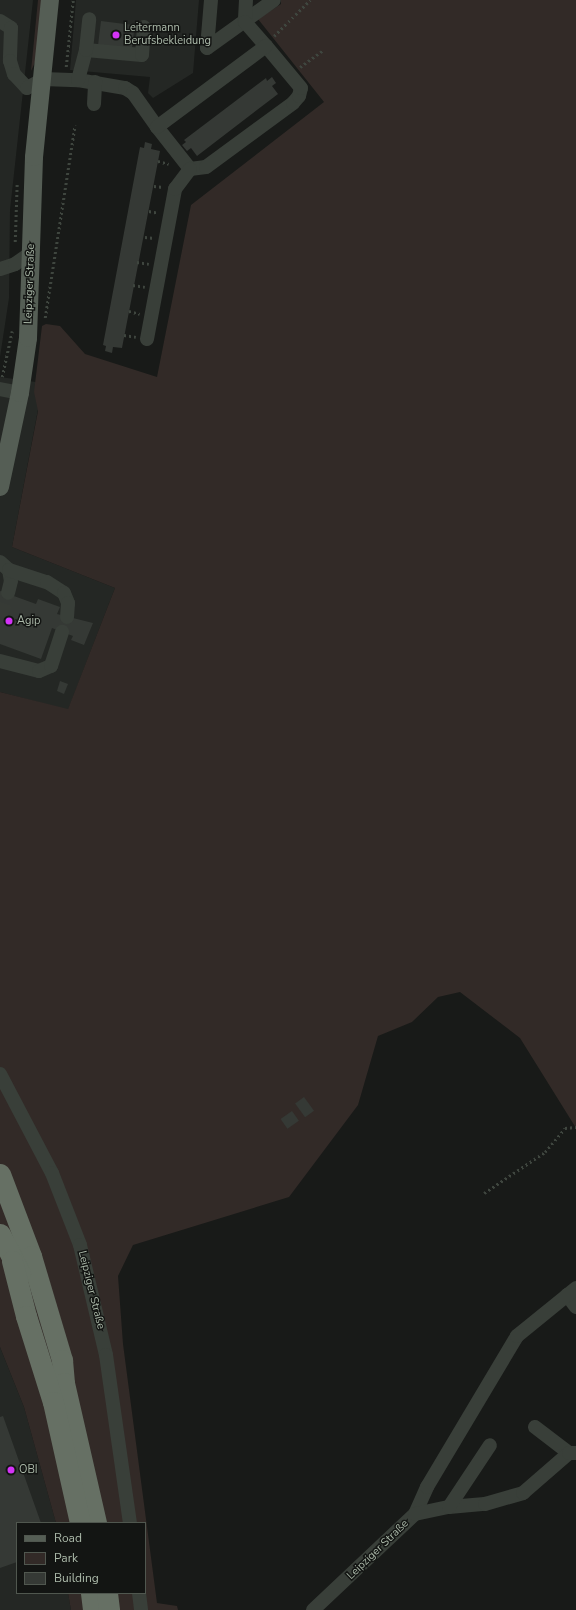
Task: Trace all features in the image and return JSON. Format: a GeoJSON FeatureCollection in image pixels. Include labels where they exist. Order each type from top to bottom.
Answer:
{"type":"FeatureCollection","features":[{"type":"Feature","properties":{"kind":"highway"},"geometry":{"type":"LineString","coordinates":[[0,1174],[42,1293],[62,1360],[64,1383],[96,1522]]}},
{"type":"Feature","properties":{"kind":"highway"},"geometry":{"type":"LineString","coordinates":[[0,1234],[14,1299],[26,1316],[53,1402],[80,1522]]}},
{"type":"Feature","properties":{"kind":"highway"},"geometry":{"type":"LineString","coordinates":[[6,1266],[24,1279],[64,1383]]}},
{"type":"Feature","properties":{"kind":"highway"},"geometry":{"type":"LineString","coordinates":[[91,1594],[93,1610]]}},
{"type":"Feature","properties":{"kind":"highway"},"geometry":{"type":"LineString","coordinates":[[107,1594],[109,1610]]}},
{"type":"Feature","properties":{"kind":"main road","name":"Leipziger Straße"},"geometry":{"type":"LineString","coordinates":[[0,487],[20,393],[28,338],[34,157],[50,0]]}},
{"type":"Feature","properties":{"kind":"street"},"geometry":{"type":"LineString","coordinates":[[211,0],[207,48],[274,0]]}},
{"type":"Feature","properties":{"kind":"street"},"geometry":{"type":"LineString","coordinates":[[148,339],[175,189],[190,169],[206,167],[294,103],[299,96],[301,88],[245,22],[246,0]]}},
{"type":"Feature","properties":{"kind":"street"},"geometry":{"type":"LineString","coordinates":[[71,79],[86,50],[89,19]]}},
{"type":"Feature","properties":{"kind":"street"},"geometry":{"type":"LineString","coordinates":[[0,21],[11,28],[10,61],[14,74],[27,88],[43,79],[71,79],[125,88],[133,93],[190,169]]}},
{"type":"Feature","properties":{"kind":"street"},"geometry":{"type":"LineString","coordinates":[[86,50],[142,55],[144,27]]}},
{"type":"Feature","properties":{"kind":"street"},"geometry":{"type":"LineString","coordinates":[[157,127],[266,46]]}},
{"type":"Feature","properties":{"kind":"street"},"geometry":{"type":"LineString","coordinates":[[94,104],[95,82]]}},
{"type":"Feature","properties":{"kind":"street"},"geometry":{"type":"LineString","coordinates":[[0,269],[15,264],[32,252]]}},
{"type":"Feature","properties":{"kind":"street"},"geometry":{"type":"LineString","coordinates":[[0,389],[20,393]]}},
{"type":"Feature","properties":{"kind":"street"},"geometry":{"type":"LineString","coordinates":[[4,566],[11,581],[8,593]]}},
{"type":"Feature","properties":{"kind":"street"},"geometry":{"type":"LineString","coordinates":[[4,566],[47,582],[64,593],[68,603],[67,617]]}},
{"type":"Feature","properties":{"kind":"street"},"geometry":{"type":"LineString","coordinates":[[0,661],[39,671],[51,666],[62,632]]}},
{"type":"Feature","properties":{"kind":"street","name":"Leipziger Straße"},"geometry":{"type":"LineString","coordinates":[[0,1074],[52,1173],[80,1245],[106,1355],[130,1522]]}},
{"type":"Feature","properties":{"kind":"street"},"geometry":{"type":"LineString","coordinates":[[415,1514],[427,1487],[517,1336],[571,1292],[576,1306]]}},
{"type":"Feature","properties":{"kind":"street"},"geometry":{"type":"LineString","coordinates":[[535,1427],[573,1453]]}},
{"type":"Feature","properties":{"kind":"street"},"geometry":{"type":"LineString","coordinates":[[449,1507],[490,1445]]}},
{"type":"Feature","properties":{"kind":"street","name":"Leipziger Straße"},"geometry":{"type":"LineString","coordinates":[[313,1610],[415,1514],[449,1507],[485,1504],[523,1493],[573,1453]]}},
{"type":"Feature","properties":{"kind":"street"},"geometry":{"type":"LineString","coordinates":[[139,1594],[141,1610]]}},
{"type":"Feature","properties":{"kind":"path"},"geometry":{"type":"LineString","coordinates":[[71,79],[73,0]]}},
{"type":"Feature","properties":{"kind":"path"},"geometry":{"type":"LineString","coordinates":[[266,46],[278,30],[310,0]]}},
{"type":"Feature","properties":{"kind":"path"},"geometry":{"type":"LineString","coordinates":[[290,74],[323,50]]}},
{"type":"Feature","properties":{"kind":"path"},"geometry":{"type":"LineString","coordinates":[[45,318],[75,125]]}},
{"type":"Feature","properties":{"kind":"path"},"geometry":{"type":"LineString","coordinates":[[484,1193],[545,1152],[565,1128],[576,1128]]}},
{"type":"Feature","properties":{"kind":"shaded area"},"geometry":{"type":"Polygon","coordinates":[[[0,0],[33,0],[10,210],[9,298],[0,357],[0,0]]]}},
{"type":"Feature","properties":{"kind":"shaded area"},"geometry":{"type":"Polygon","coordinates":[[[76,0],[199,0],[193,73],[153,98],[148,93],[150,77],[70,70],[76,0]]]}},
{"type":"Feature","properties":{"kind":"shaded area"},"geometry":{"type":"Polygon","coordinates":[[[0,377],[43,383],[12,547],[115,588],[68,710],[0,692],[0,377]]]}},
{"type":"Feature","properties":{"kind":"shaded area"},"geometry":{"type":"Polygon","coordinates":[[[0,1347],[24,1407],[56,1522],[16,1522],[16,1594],[68,1594],[71,1610],[0,1610],[0,1347]]]}},
{"type":"Feature","properties":{"kind":"green space"},"geometry":{"type":"Polygon","coordinates":[[[38,0],[42,0],[38,56],[31,71],[38,0]]]}},
{"type":"Feature","properties":{"kind":"green space"},"geometry":{"type":"Polygon","coordinates":[[[281,0],[576,0],[576,1128],[520,1038],[460,992],[438,997],[412,1022],[378,1036],[358,1105],[289,1197],[133,1245],[118,1276],[123,1344],[157,1603],[177,1606],[178,1610],[71,1610],[68,1594],[146,1594],[146,1522],[56,1522],[24,1407],[0,1347],[0,692],[68,709],[115,588],[12,547],[38,411],[34,392],[42,326],[46,324],[60,326],[85,354],[157,377],[191,205],[324,102],[258,19],[281,4],[281,0]]]}},
{"type":"Feature","properties":{"kind":"building"},"geometry":{"type":"Polygon","coordinates":[[[101,21],[135,25],[131,52],[98,48],[101,21]]]}},
{"type":"Feature","properties":{"kind":"building"},"geometry":{"type":"Polygon","coordinates":[[[272,77],[276,83],[272,86],[278,94],[197,156],[191,148],[187,151],[182,145],[186,142],[184,140],[266,78],[267,81],[272,77]]]}},
{"type":"Feature","properties":{"kind":"building"},"geometry":{"type":"Polygon","coordinates":[[[145,142],[152,144],[151,149],[160,151],[122,348],[113,347],[112,353],[105,351],[106,346],[103,345],[140,147],[144,148],[145,142]]]}},
{"type":"Feature","properties":{"kind":"building"},"geometry":{"type":"Polygon","coordinates":[[[0,591],[36,604],[38,599],[60,607],[57,614],[93,623],[84,645],[71,640],[73,636],[52,628],[41,659],[0,644],[0,591]]]}},
{"type":"Feature","properties":{"kind":"building"},"geometry":{"type":"Polygon","coordinates":[[[60,681],[68,684],[64,694],[57,691],[60,681]]]}},
{"type":"Feature","properties":{"kind":"building"},"geometry":{"type":"Polygon","coordinates":[[[304,1097],[314,1111],[305,1117],[295,1103],[304,1097]]]}},
{"type":"Feature","properties":{"kind":"building"},"geometry":{"type":"Polygon","coordinates":[[[292,1111],[299,1121],[287,1129],[281,1119],[292,1111]]]}},
{"type":"Feature","properties":{"kind":"building","name":"OBI"},"geometry":{"type":"Polygon","coordinates":[[[3,1416],[41,1522],[16,1522],[16,1562],[0,1568],[0,1417],[3,1416]]]}},
{"type":"Feature","properties":{"kind":"tunnel"},"geometry":{"type":"LineString","coordinates":[[0,617],[8,593]]}},
{"type":"Feature","properties":{"kind":"place","name":"Leitermann Berufsbekleidung"},"geometry":{"type":"Point","coordinates":[116,35]}},
{"type":"Feature","properties":{"kind":"place","name":"Agip"},"geometry":{"type":"Point","coordinates":[9,621]}},
{"type":"Feature","properties":{"kind":"place","name":"OBI"},"geometry":{"type":"Point","coordinates":[11,1470]}}]}
